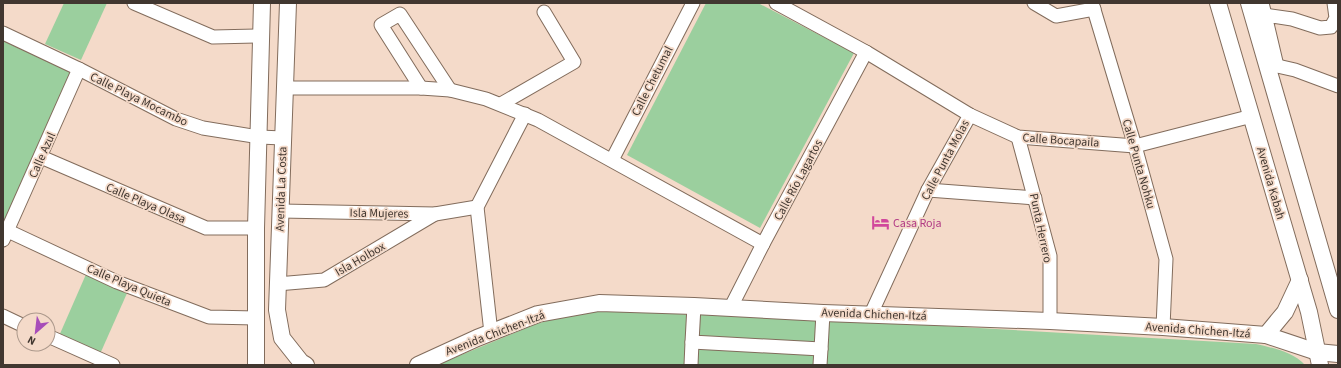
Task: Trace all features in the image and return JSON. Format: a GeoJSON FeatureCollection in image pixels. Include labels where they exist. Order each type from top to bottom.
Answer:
{"type":"FeatureCollection","features":[{"type":"Feature","properties":{"kind":"main road","name":"Avenida La Costa"},"geometry":{"type":"LineString","coordinates":[[257,363],[256,228],[262,3]]}},
{"type":"Feature","properties":{"kind":"main road","name":"Avenida La Costa"},"geometry":{"type":"LineString","coordinates":[[288,3],[277,310],[282,338],[292,359],[306,365]]}},
{"type":"Feature","properties":{"kind":"main road","name":"Avenida Kabah"},"geometry":{"type":"LineString","coordinates":[[1218,3],[1310,312],[1318,358]]}},
{"type":"Feature","properties":{"kind":"main road"},"geometry":{"type":"LineString","coordinates":[[1249,3],[1272,65],[1338,310]]}},
{"type":"Feature","properties":{"kind":"main road"},"geometry":{"type":"LineString","coordinates":[[1266,335],[1285,312],[1300,280]]}},
{"type":"Feature","properties":{"kind":"main road","name":"Avenida Chichen-Itzá"},"geometry":{"type":"LineString","coordinates":[[418,365],[538,314],[599,303],[731,307],[823,313],[1050,321],[1163,327],[1266,335],[1318,358],[1338,354]]}},
{"type":"Feature","properties":{"kind":"street"},"geometry":{"type":"LineString","coordinates":[[134,3],[213,37],[262,36]]}},
{"type":"Feature","properties":{"kind":"street","name":"Calle Chetumal"},"geometry":{"type":"LineString","coordinates":[[612,160],[693,3]]}},
{"type":"Feature","properties":{"kind":"street","name":"Calle Bocapaila"},"geometry":{"type":"LineString","coordinates":[[776,3],[866,52],[970,115],[1018,137],[1135,146],[1252,116]]}},
{"type":"Feature","properties":{"kind":"street"},"geometry":{"type":"LineString","coordinates":[[1034,3],[1056,16],[1093,6]]}},
{"type":"Feature","properties":{"kind":"street"},"geometry":{"type":"LineString","coordinates":[[1334,3],[1336,18],[1331,27],[1320,28],[1263,9],[1272,65],[1295,70],[1338,86]]}},
{"type":"Feature","properties":{"kind":"street","name":"Calle Punta Nohku"},"geometry":{"type":"LineString","coordinates":[[1093,6],[1135,146],[1166,259],[1163,327]]}},
{"type":"Feature","properties":{"kind":"street"},"geometry":{"type":"LineString","coordinates":[[501,104],[574,62],[544,12]]}},
{"type":"Feature","properties":{"kind":"street"},"geometry":{"type":"LineString","coordinates":[[421,88],[381,25],[400,14],[450,90]]}},
{"type":"Feature","properties":{"kind":"street","name":"Calle Playa Mocambo"},"geometry":{"type":"LineString","coordinates":[[3,33],[79,69],[176,119],[202,128],[259,137],[283,138]]}},
{"type":"Feature","properties":{"kind":"street","name":"Calle Río Lagartos"},"geometry":{"type":"LineString","coordinates":[[731,307],[866,52]]}},
{"type":"Feature","properties":{"kind":"street","name":"Calle Azul"},"geometry":{"type":"LineString","coordinates":[[5,235],[79,69]]}},
{"type":"Feature","properties":{"kind":"street"},"geometry":{"type":"LineString","coordinates":[[285,88],[421,88],[450,90],[501,104],[538,120],[764,244]]}},
{"type":"Feature","properties":{"kind":"street"},"geometry":{"type":"LineString","coordinates":[[491,333],[477,207],[525,114]]}},
{"type":"Feature","properties":{"kind":"street","name":"Calle Punta Molas"},"geometry":{"type":"LineString","coordinates":[[871,314],[928,190],[970,115]]}},
{"type":"Feature","properties":{"kind":"street","name":"Punta Herrero"},"geometry":{"type":"LineString","coordinates":[[1018,137],[1050,256],[1050,321]]}},
{"type":"Feature","properties":{"kind":"street","name":"Calle Playa Olasa"},"geometry":{"type":"LineString","coordinates":[[41,157],[206,228],[256,228]]}},
{"type":"Feature","properties":{"kind":"street"},"geometry":{"type":"LineString","coordinates":[[928,190],[1035,198]]}},
{"type":"Feature","properties":{"kind":"street","name":"Isla Mujeres"},"geometry":{"type":"LineString","coordinates":[[281,211],[435,214],[477,207]]}},
{"type":"Feature","properties":{"kind":"street","name":"Isla Holbox"},"geometry":{"type":"LineString","coordinates":[[278,284],[324,280],[435,214]]}},
{"type":"Feature","properties":{"kind":"street","name":"Calle Playa Quieta"},"geometry":{"type":"LineString","coordinates":[[5,235],[117,282],[209,317],[256,318]]}},
{"type":"Feature","properties":{"kind":"street"},"geometry":{"type":"LineString","coordinates":[[691,365],[694,306]]}},
{"type":"Feature","properties":{"kind":"street"},"geometry":{"type":"LineString","coordinates":[[820,365],[823,313]]}},
{"type":"Feature","properties":{"kind":"street"},"geometry":{"type":"LineString","coordinates":[[3,316],[16,322]]}},
{"type":"Feature","properties":{"kind":"street"},"geometry":{"type":"LineString","coordinates":[[56,340],[113,365]]}},
{"type":"Feature","properties":{"kind":"street"},"geometry":{"type":"LineString","coordinates":[[692,342],[821,349]]}},
{"type":"Feature","properties":{"kind":"green space"},"geometry":{"type":"Polygon","coordinates":[[[64,3],[107,3],[81,60],[45,44],[64,3]]]}},
{"type":"Feature","properties":{"kind":"green space"},"geometry":{"type":"Polygon","coordinates":[[[706,3],[758,3],[854,53],[760,228],[627,155],[706,3]]]}},
{"type":"Feature","properties":{"kind":"green space"},"geometry":{"type":"Polygon","coordinates":[[[3,41],[74,74],[3,238],[3,41]]]}},
{"type":"Feature","properties":{"kind":"green space"},"geometry":{"type":"Polygon","coordinates":[[[87,272],[128,291],[100,354],[59,336],[87,272]]]}},
{"type":"Feature","properties":{"kind":"green space"},"geometry":{"type":"Polygon","coordinates":[[[599,310],[822,319],[1256,344],[1289,354],[1305,365],[437,365],[536,324],[560,317],[599,310]]]}},
{"type":"Feature","properties":{"kind":"place","name":"Casa Roja"},"geometry":{"type":"Point","coordinates":[880,223]}}]}
